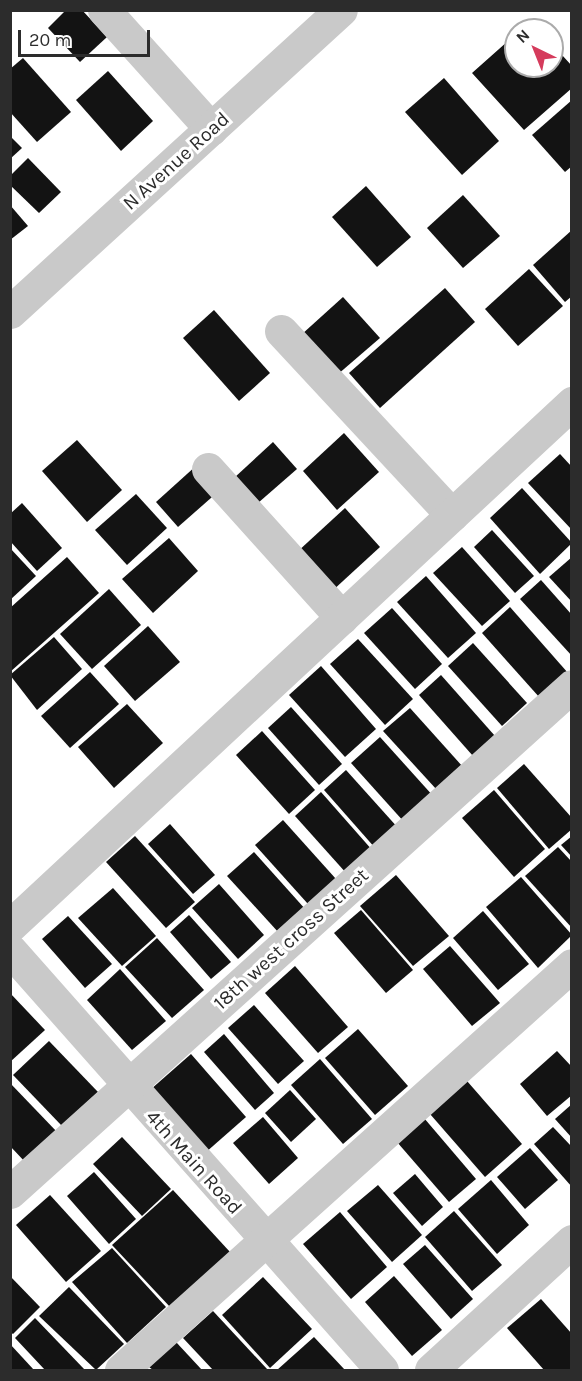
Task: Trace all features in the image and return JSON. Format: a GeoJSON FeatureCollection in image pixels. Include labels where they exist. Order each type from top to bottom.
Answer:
{"type":"FeatureCollection","features":[{"type":"Feature","properties":{"kind":"street"},"geometry":{"type":"LineString","coordinates":[[104,10],[211,129]]}},
{"type":"Feature","properties":{"kind":"street","name":"N Avenue Road"},"geometry":{"type":"LineString","coordinates":[[10,312],[341,10]]}},
{"type":"Feature","properties":{"kind":"street"},"geometry":{"type":"LineString","coordinates":[[281,331],[452,515]]}},
{"type":"Feature","properties":{"kind":"street"},"geometry":{"type":"LineString","coordinates":[[10,927],[572,403]]}},
{"type":"Feature","properties":{"kind":"street"},"geometry":{"type":"LineString","coordinates":[[208,469],[342,618]]}},
{"type":"Feature","properties":{"kind":"street","name":"18th west cross Street"},"geometry":{"type":"LineString","coordinates":[[10,1192],[572,686]]}},
{"type":"Feature","properties":{"kind":"street","name":"4th Main Road"},"geometry":{"type":"LineString","coordinates":[[10,950],[127,1087],[382,1371]]}},
{"type":"Feature","properties":{"kind":"street"},"geometry":{"type":"LineString","coordinates":[[121,1371],[572,965]]}},
{"type":"Feature","properties":{"kind":"street"},"geometry":{"type":"LineString","coordinates":[[431,1371],[572,1241]]}},
{"type":"Feature","properties":{"kind":"building"},"geometry":{"type":"Polygon","coordinates":[[[66,10],[82,10],[107,37],[80,62],[48,28],[66,10]]]}},
{"type":"Feature","properties":{"kind":"building"},"geometry":{"type":"Polygon","coordinates":[[[504,45],[504,78],[564,78],[564,57],[572,66],[572,88],[524,130],[472,73],[504,45]]]}},
{"type":"Feature","properties":{"kind":"building"},"geometry":{"type":"Polygon","coordinates":[[[23,58],[71,112],[37,142],[10,112],[10,69],[23,58]]]}},
{"type":"Feature","properties":{"kind":"building"},"geometry":{"type":"Polygon","coordinates":[[[108,71],[153,121],[121,151],[76,100],[108,71]]]}},
{"type":"Feature","properties":{"kind":"building"},"geometry":{"type":"Polygon","coordinates":[[[444,78],[499,141],[462,175],[405,112],[444,78]]]}},
{"type":"Feature","properties":{"kind":"building"},"geometry":{"type":"Polygon","coordinates":[[[572,100],[572,166],[565,172],[532,135],[572,100]]]}},
{"type":"Feature","properties":{"kind":"building"},"geometry":{"type":"Polygon","coordinates":[[[10,136],[22,148],[10,159],[10,136]]]}},
{"type":"Feature","properties":{"kind":"building"},"geometry":{"type":"Polygon","coordinates":[[[28,158],[61,192],[39,213],[10,185],[10,176],[28,158]]]}},
{"type":"Feature","properties":{"kind":"building"},"geometry":{"type":"Polygon","coordinates":[[[366,186],[411,237],[377,267],[332,217],[366,186]]]}},
{"type":"Feature","properties":{"kind":"building"},"geometry":{"type":"Polygon","coordinates":[[[463,195],[500,236],[463,268],[427,228],[463,195]]]}},
{"type":"Feature","properties":{"kind":"building"},"geometry":{"type":"Polygon","coordinates":[[[10,205],[28,226],[10,240],[10,205]]]}},
{"type":"Feature","properties":{"kind":"building"},"geometry":{"type":"Polygon","coordinates":[[[572,230],[572,296],[565,302],[533,265],[572,230]]]}},
{"type":"Feature","properties":{"kind":"building"},"geometry":{"type":"Polygon","coordinates":[[[529,269],[563,306],[518,346],[485,309],[529,269]]]}},
{"type":"Feature","properties":{"kind":"building"},"geometry":{"type":"Polygon","coordinates":[[[445,288],[475,322],[380,408],[349,373],[445,288]]]}},
{"type":"Feature","properties":{"kind":"building"},"geometry":{"type":"Polygon","coordinates":[[[343,297],[380,338],[337,375],[301,335],[343,297]]]}},
{"type":"Feature","properties":{"kind":"building"},"geometry":{"type":"Polygon","coordinates":[[[214,310],[270,373],[239,401],[183,338],[214,310]]]}},
{"type":"Feature","properties":{"kind":"building"},"geometry":{"type":"Polygon","coordinates":[[[344,433],[379,472],[337,510],[303,471],[344,433]]]}},
{"type":"Feature","properties":{"kind":"building"},"geometry":{"type":"Polygon","coordinates":[[[77,440],[122,490],[87,522],[42,471],[77,440]]]}},
{"type":"Feature","properties":{"kind":"building"},"geometry":{"type":"Polygon","coordinates":[[[273,442],[297,469],[258,503],[234,478],[273,442]]]}},
{"type":"Feature","properties":{"kind":"building"},"geometry":{"type":"Polygon","coordinates":[[[560,454],[572,467],[572,530],[528,483],[560,454]]]}},
{"type":"Feature","properties":{"kind":"building"},"geometry":{"type":"Polygon","coordinates":[[[197,465],[220,490],[178,527],[156,502],[197,465]]]}},
{"type":"Feature","properties":{"kind":"building"},"geometry":{"type":"Polygon","coordinates":[[[522,488],[572,543],[540,574],[490,518],[522,488]]]}},
{"type":"Feature","properties":{"kind":"building"},"geometry":{"type":"Polygon","coordinates":[[[136,494],[167,528],[127,565],[95,530],[136,494]]]}},
{"type":"Feature","properties":{"kind":"building"},"geometry":{"type":"Polygon","coordinates":[[[22,503],[62,548],[37,571],[10,541],[10,514],[22,503]]]}},
{"type":"Feature","properties":{"kind":"building"},"geometry":{"type":"Polygon","coordinates":[[[345,508],[380,547],[331,592],[296,553],[345,508]]]}},
{"type":"Feature","properties":{"kind":"building"},"geometry":{"type":"Polygon","coordinates":[[[492,530],[534,576],[515,593],[474,547],[492,530]]]}},
{"type":"Feature","properties":{"kind":"building"},"geometry":{"type":"Polygon","coordinates":[[[169,538],[198,571],[153,613],[122,579],[169,538]]]}},
{"type":"Feature","properties":{"kind":"building"},"geometry":{"type":"Polygon","coordinates":[[[462,547],[510,601],[482,626],[433,573],[462,547]]]}},
{"type":"Feature","properties":{"kind":"building"},"geometry":{"type":"Polygon","coordinates":[[[10,548],[36,576],[10,600],[10,548]]]}},
{"type":"Feature","properties":{"kind":"building"},"geometry":{"type":"Polygon","coordinates":[[[67,557],[99,593],[10,672],[10,608],[67,557]]]}},
{"type":"Feature","properties":{"kind":"building"},"geometry":{"type":"Polygon","coordinates":[[[572,557],[572,602],[549,577],[572,557]]]}},
{"type":"Feature","properties":{"kind":"building"},"geometry":{"type":"Polygon","coordinates":[[[426,576],[476,633],[448,658],[397,602],[426,576]]]}},
{"type":"Feature","properties":{"kind":"building"},"geometry":{"type":"Polygon","coordinates":[[[541,580],[572,615],[572,656],[520,599],[541,580]]]}},
{"type":"Feature","properties":{"kind":"building"},"geometry":{"type":"Polygon","coordinates":[[[109,589],[141,625],[92,669],[60,634],[109,589]]]}},
{"type":"Feature","properties":{"kind":"building"},"geometry":{"type":"Polygon","coordinates":[[[510,607],[568,673],[540,698],[482,633],[510,607]]]}},
{"type":"Feature","properties":{"kind":"building"},"geometry":{"type":"Polygon","coordinates":[[[392,608],[442,664],[415,689],[364,633],[392,608]]]}},
{"type":"Feature","properties":{"kind":"building"},"geometry":{"type":"Polygon","coordinates":[[[148,626],[180,662],[135,701],[104,666],[148,626]]]}},
{"type":"Feature","properties":{"kind":"building"},"geometry":{"type":"Polygon","coordinates":[[[54,637],[82,669],[37,710],[10,675],[54,637]]]}},
{"type":"Feature","properties":{"kind":"building"},"geometry":{"type":"Polygon","coordinates":[[[358,639],[413,699],[385,725],[330,664],[358,639]]]}},
{"type":"Feature","properties":{"kind":"building"},"geometry":{"type":"Polygon","coordinates":[[[473,643],[527,703],[502,726],[448,666],[473,643]]]}},
{"type":"Feature","properties":{"kind":"building"},"geometry":{"type":"Polygon","coordinates":[[[321,666],[376,729],[345,757],[289,695],[321,666]]]}},
{"type":"Feature","properties":{"kind":"building"},"geometry":{"type":"Polygon","coordinates":[[[90,672],[119,704],[70,748],[41,716],[90,672]]]}},
{"type":"Feature","properties":{"kind":"building"},"geometry":{"type":"Polygon","coordinates":[[[441,675],[495,736],[473,756],[419,695],[441,675]]]}},
{"type":"Feature","properties":{"kind":"building"},"geometry":{"type":"Polygon","coordinates":[[[127,704],[163,743],[114,788],[78,747],[127,704]]]}},
{"type":"Feature","properties":{"kind":"building"},"geometry":{"type":"Polygon","coordinates":[[[291,707],[342,764],[319,785],[268,728],[291,707]]]}},
{"type":"Feature","properties":{"kind":"building"},"geometry":{"type":"Polygon","coordinates":[[[410,708],[463,767],[437,790],[383,731],[410,708]]]}},
{"type":"Feature","properties":{"kind":"building"},"geometry":{"type":"Polygon","coordinates":[[[262,731],[315,790],[289,814],[236,755],[262,731]]]}},
{"type":"Feature","properties":{"kind":"building"},"geometry":{"type":"Polygon","coordinates":[[[380,737],[434,797],[405,823],[351,763],[380,737]]]}},
{"type":"Feature","properties":{"kind":"building"},"geometry":{"type":"Polygon","coordinates":[[[524,764],[572,818],[572,829],[549,849],[497,788],[524,764]]]}},
{"type":"Feature","properties":{"kind":"building"},"geometry":{"type":"Polygon","coordinates":[[[346,770],[399,829],[376,849],[324,790],[346,770]]]}},
{"type":"Feature","properties":{"kind":"building"},"geometry":{"type":"Polygon","coordinates":[[[494,790],[545,849],[514,877],[462,818],[494,790]]]}},
{"type":"Feature","properties":{"kind":"building"},"geometry":{"type":"Polygon","coordinates":[[[321,792],[373,851],[347,874],[295,816],[321,792]]]}},
{"type":"Feature","properties":{"kind":"building"},"geometry":{"type":"Polygon","coordinates":[[[283,820],[336,879],[308,904],[255,845],[283,820]]]}},
{"type":"Feature","properties":{"kind":"building"},"geometry":{"type":"Polygon","coordinates":[[[170,824],[215,875],[193,894],[148,844],[170,824]]]}},
{"type":"Feature","properties":{"kind":"building"},"geometry":{"type":"Polygon","coordinates":[[[135,836],[195,902],[166,928],[106,862],[135,836]]]}},
{"type":"Feature","properties":{"kind":"building"},"geometry":{"type":"Polygon","coordinates":[[[572,836],[572,857],[561,845],[572,836]]]}},
{"type":"Feature","properties":{"kind":"building"},"geometry":{"type":"Polygon","coordinates":[[[558,847],[572,862],[572,928],[525,876],[558,847]]]}},
{"type":"Feature","properties":{"kind":"building"},"geometry":{"type":"Polygon","coordinates":[[[254,852],[306,910],[279,933],[227,876],[254,852]]]}},
{"type":"Feature","properties":{"kind":"building"},"geometry":{"type":"Polygon","coordinates":[[[396,875],[449,936],[413,966],[360,906],[396,875]]]}},
{"type":"Feature","properties":{"kind":"building"},"geometry":{"type":"Polygon","coordinates":[[[521,877],[572,935],[538,968],[486,907],[521,877]]]}},
{"type":"Feature","properties":{"kind":"building"},"geometry":{"type":"Polygon","coordinates":[[[219,884],[264,935],[238,959],[192,908],[219,884]]]}},
{"type":"Feature","properties":{"kind":"building"},"geometry":{"type":"Polygon","coordinates":[[[113,888],[156,936],[122,966],[78,918],[113,888]]]}},
{"type":"Feature","properties":{"kind":"building"},"geometry":{"type":"Polygon","coordinates":[[[361,910],[413,970],[386,993],[334,933],[361,910]]]}},
{"type":"Feature","properties":{"kind":"building"},"geometry":{"type":"Polygon","coordinates":[[[483,911],[529,964],[498,990],[453,938],[483,911]]]}},
{"type":"Feature","properties":{"kind":"building"},"geometry":{"type":"Polygon","coordinates":[[[189,915],[231,962],[211,979],[170,932],[189,915]]]}},
{"type":"Feature","properties":{"kind":"building"},"geometry":{"type":"Polygon","coordinates":[[[68,916],[112,964],[85,988],[42,939],[68,916]]]}},
{"type":"Feature","properties":{"kind":"building"},"geometry":{"type":"Polygon","coordinates":[[[157,938],[204,990],[172,1018],[125,967],[157,938]]]}},
{"type":"Feature","properties":{"kind":"building"},"geometry":{"type":"Polygon","coordinates":[[[450,946],[500,1003],[472,1026],[423,969],[450,946]]]}},
{"type":"Feature","properties":{"kind":"building"},"geometry":{"type":"Polygon","coordinates":[[[295,966],[348,1027],[318,1053],[265,993],[295,966]]]}},
{"type":"Feature","properties":{"kind":"building"},"geometry":{"type":"Polygon","coordinates":[[[120,969],[166,1021],[132,1050],[87,1000],[120,969]]]}},
{"type":"Feature","properties":{"kind":"building"},"geometry":{"type":"Polygon","coordinates":[[[10,993],[45,1030],[10,1062],[10,993]]]}},
{"type":"Feature","properties":{"kind":"building"},"geometry":{"type":"Polygon","coordinates":[[[254,1005],[304,1061],[278,1084],[228,1028],[254,1005]]]}},
{"type":"Feature","properties":{"kind":"building"},"geometry":{"type":"Polygon","coordinates":[[[358,1029],[408,1086],[375,1115],[325,1058],[358,1029]]]}},
{"type":"Feature","properties":{"kind":"building"},"geometry":{"type":"Polygon","coordinates":[[[224,1034],[274,1093],[255,1110],[204,1052],[224,1034]]]}},
{"type":"Feature","properties":{"kind":"building"},"geometry":{"type":"Polygon","coordinates":[[[49,1041],[98,1092],[62,1126],[13,1075],[49,1041]]]}},
{"type":"Feature","properties":{"kind":"building"},"geometry":{"type":"Polygon","coordinates":[[[557,1051],[572,1067],[572,1095],[547,1116],[520,1084],[557,1051]]]}},
{"type":"Feature","properties":{"kind":"building"},"geometry":{"type":"Polygon","coordinates":[[[191,1054],[246,1117],[205,1153],[150,1090],[191,1054]]]}},
{"type":"Feature","properties":{"kind":"building"},"geometry":{"type":"Polygon","coordinates":[[[320,1059],[372,1119],[343,1144],[291,1085],[320,1059]]]}},
{"type":"Feature","properties":{"kind":"building"},"geometry":{"type":"Polygon","coordinates":[[[467,1081],[522,1144],[485,1177],[430,1114],[467,1081]]]}},
{"type":"Feature","properties":{"kind":"building"},"geometry":{"type":"Polygon","coordinates":[[[10,1083],[58,1133],[27,1164],[10,1146],[10,1083]]]}},
{"type":"Feature","properties":{"kind":"building"},"geometry":{"type":"Polygon","coordinates":[[[290,1090],[316,1119],[291,1142],[265,1113],[290,1090]]]}},
{"type":"Feature","properties":{"kind":"building"},"geometry":{"type":"Polygon","coordinates":[[[572,1104],[572,1138],[555,1119],[572,1104]]]}},
{"type":"Feature","properties":{"kind":"building"},"geometry":{"type":"Polygon","coordinates":[[[263,1117],[298,1158],[269,1184],[233,1143],[263,1117]]]}},
{"type":"Feature","properties":{"kind":"building"},"geometry":{"type":"Polygon","coordinates":[[[424,1118],[476,1179],[449,1202],[397,1142],[424,1118]]]}},
{"type":"Feature","properties":{"kind":"building"},"geometry":{"type":"Polygon","coordinates":[[[553,1127],[572,1147],[572,1187],[534,1144],[553,1127]]]}},
{"type":"Feature","properties":{"kind":"building"},"geometry":{"type":"Polygon","coordinates":[[[122,1137],[171,1189],[142,1216],[93,1164],[122,1137]]]}},
{"type":"Feature","properties":{"kind":"building"},"geometry":{"type":"Polygon","coordinates":[[[530,1148],[558,1180],[525,1209],[497,1177],[530,1148]]]}},
{"type":"Feature","properties":{"kind":"building"},"geometry":{"type":"Polygon","coordinates":[[[94,1172],[136,1219],[109,1244],[67,1196],[94,1172]]]}},
{"type":"Feature","properties":{"kind":"building"},"geometry":{"type":"Polygon","coordinates":[[[415,1174],[443,1207],[422,1226],[393,1193],[415,1174]]]}},
{"type":"Feature","properties":{"kind":"building"},"geometry":{"type":"Polygon","coordinates":[[[491,1180],[529,1225],[497,1254],[458,1209],[491,1180]]]}},
{"type":"Feature","properties":{"kind":"building"},"geometry":{"type":"Polygon","coordinates":[[[378,1185],[422,1235],[392,1262],[347,1211],[378,1185]]]}},
{"type":"Feature","properties":{"kind":"building"},"geometry":{"type":"Polygon","coordinates":[[[173,1190],[230,1252],[171,1308],[112,1245],[173,1190]]]}},
{"type":"Feature","properties":{"kind":"building"},"geometry":{"type":"Polygon","coordinates":[[[50,1195],[101,1251],[66,1282],[16,1225],[50,1195]]]}},
{"type":"Feature","properties":{"kind":"building"},"geometry":{"type":"Polygon","coordinates":[[[454,1211],[502,1265],[472,1291],[425,1237],[454,1211]]]}},
{"type":"Feature","properties":{"kind":"building"},"geometry":{"type":"Polygon","coordinates":[[[340,1212],[387,1267],[351,1299],[303,1244],[340,1212]]]}},
{"type":"Feature","properties":{"kind":"building"},"geometry":{"type":"Polygon","coordinates":[[[425,1245],[473,1299],[451,1319],[403,1264],[425,1245]]]}},
{"type":"Feature","properties":{"kind":"building"},"geometry":{"type":"Polygon","coordinates":[[[112,1248],[166,1307],[127,1343],[72,1282],[112,1248]]]}},
{"type":"Feature","properties":{"kind":"building"},"geometry":{"type":"Polygon","coordinates":[[[10,1276],[40,1307],[13,1334],[10,1332],[10,1276]]]}},
{"type":"Feature","properties":{"kind":"building"},"geometry":{"type":"Polygon","coordinates":[[[394,1276],[442,1330],[412,1356],[365,1302],[394,1276]]]}},
{"type":"Feature","properties":{"kind":"building"},"geometry":{"type":"Polygon","coordinates":[[[263,1277],[312,1329],[270,1368],[222,1315],[263,1277]]]}},
{"type":"Feature","properties":{"kind":"building"},"geometry":{"type":"Polygon","coordinates":[[[69,1287],[124,1344],[96,1370],[39,1316],[69,1287]]]}},
{"type":"Feature","properties":{"kind":"building"},"geometry":{"type":"Polygon","coordinates":[[[541,1299],[572,1334],[572,1370],[544,1370],[507,1328],[541,1299]]]}},
{"type":"Feature","properties":{"kind":"building"},"geometry":{"type":"Polygon","coordinates":[[[213,1311],[268,1370],[213,1370],[183,1338],[213,1311]]]}},
{"type":"Feature","properties":{"kind":"building"},"geometry":{"type":"Polygon","coordinates":[[[35,1318],[85,1370],[45,1370],[15,1338],[35,1318]]]}},
{"type":"Feature","properties":{"kind":"building"},"geometry":{"type":"Polygon","coordinates":[[[314,1337],[345,1370],[277,1370],[314,1337]]]}},
{"type":"Feature","properties":{"kind":"building"},"geometry":{"type":"Polygon","coordinates":[[[176,1342],[202,1370],[153,1370],[149,1367],[176,1342]]]}},
{"type":"Feature","properties":{"kind":"building"},"geometry":{"type":"Polygon","coordinates":[[[10,1344],[34,1370],[10,1370],[10,1344]]]}}]}
